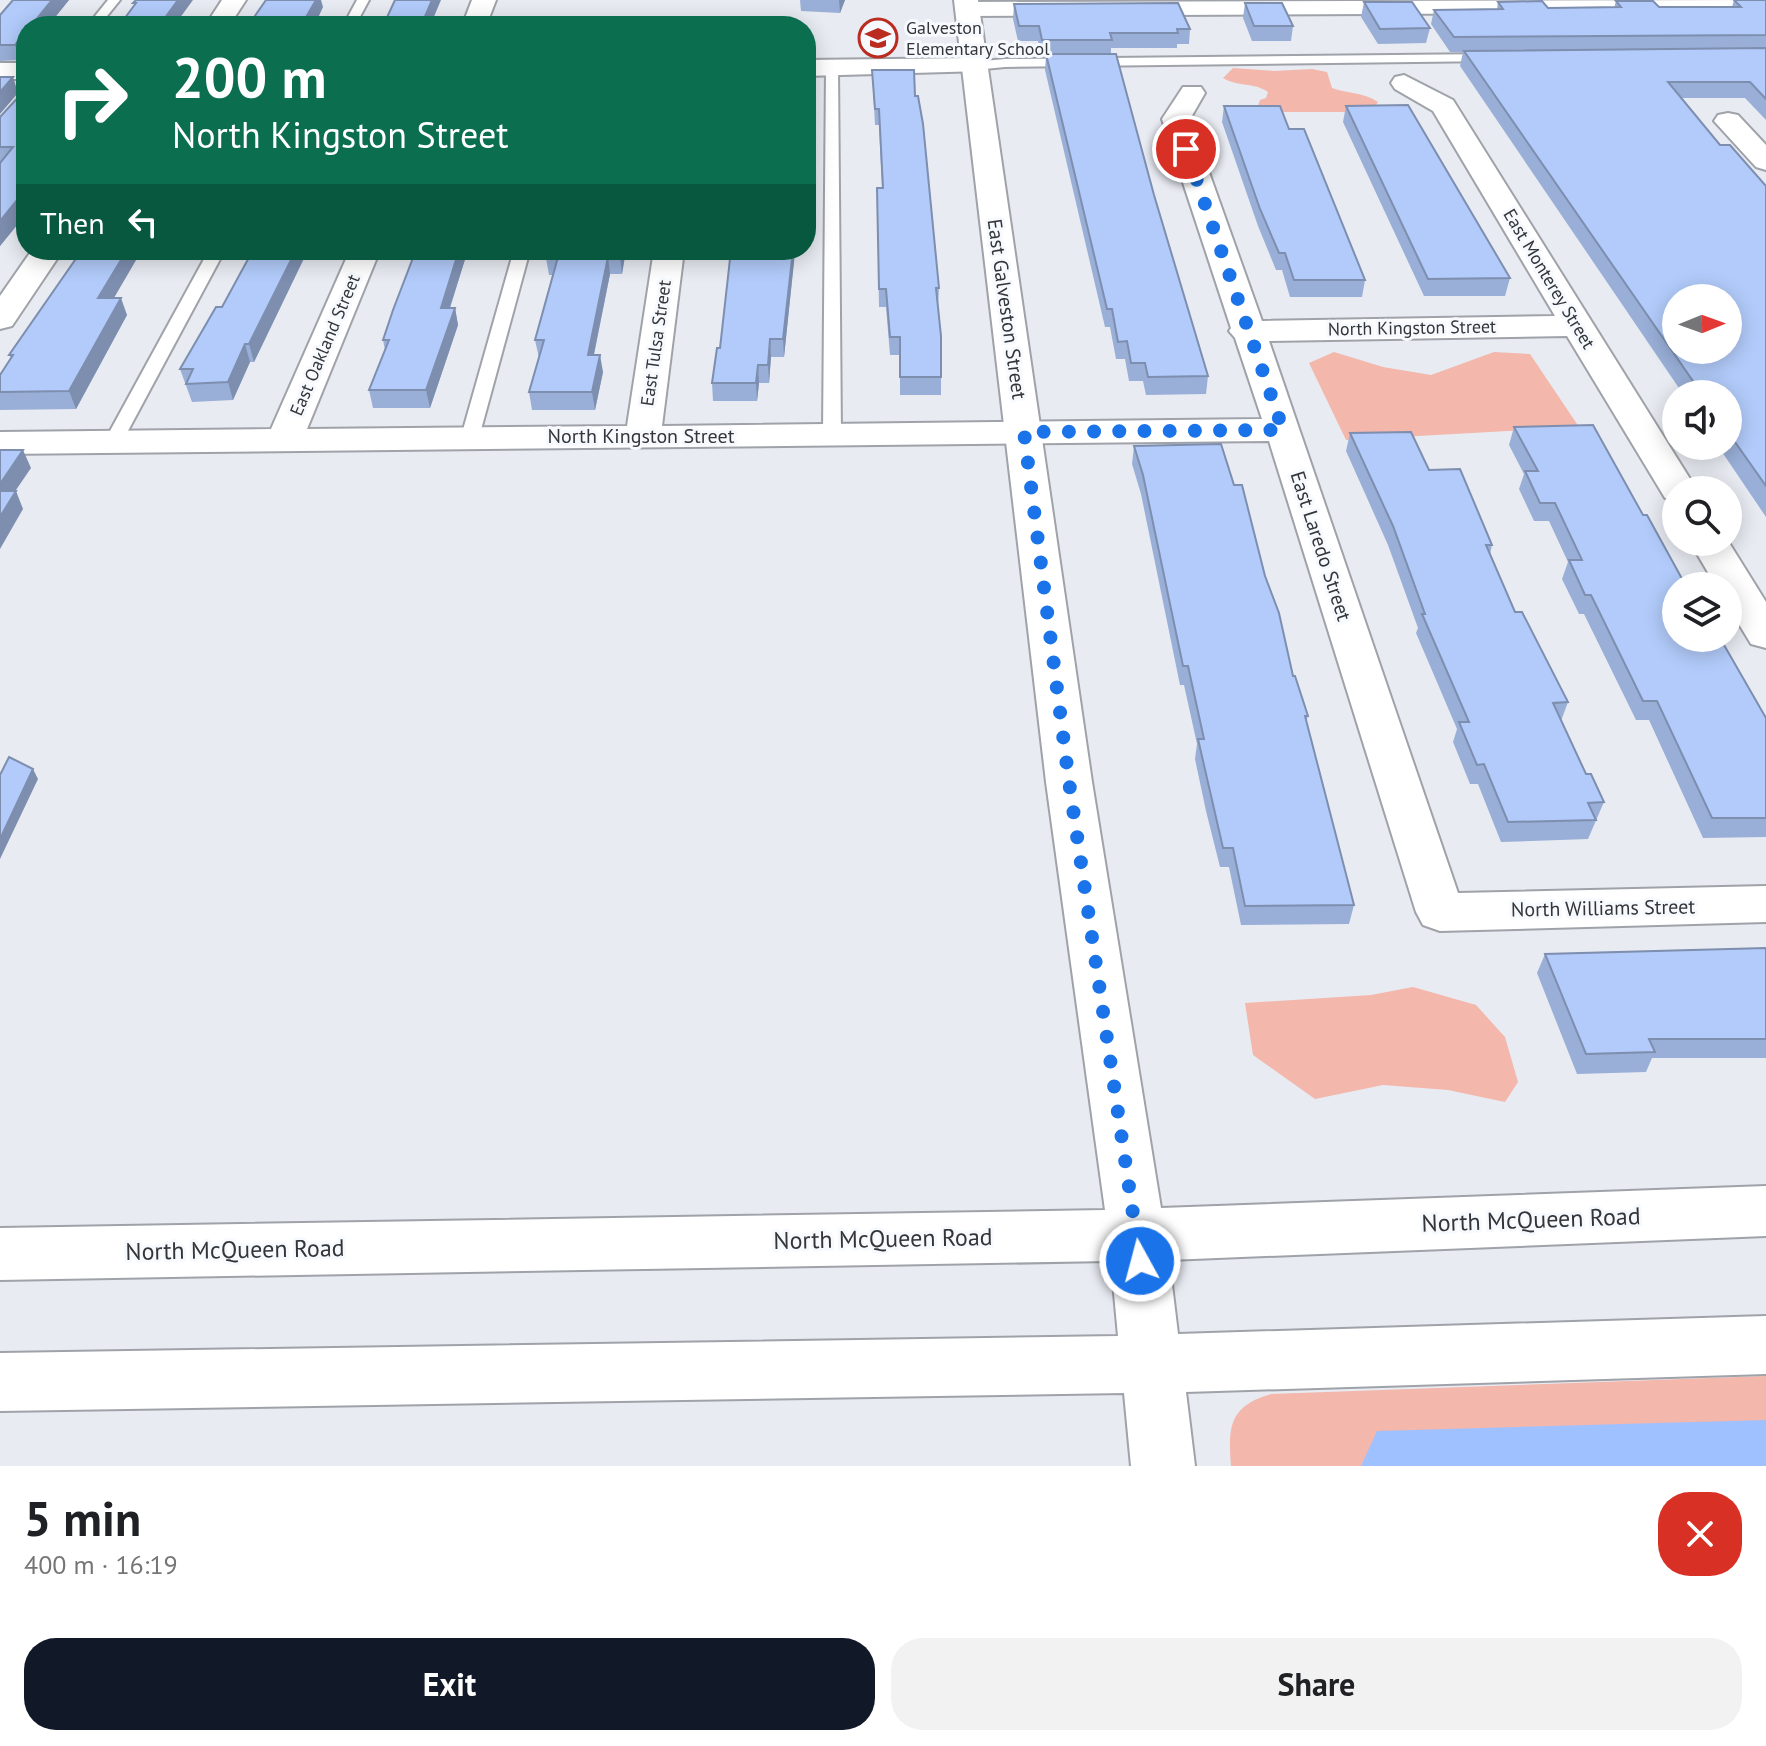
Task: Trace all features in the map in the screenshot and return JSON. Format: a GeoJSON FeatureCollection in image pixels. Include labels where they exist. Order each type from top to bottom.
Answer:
{"type":"FeatureCollection","features":[{"type":"Feature","properties":{"kind":"street"},"geometry":{"type":"LineString","coordinates":[[966,5],[1689,2],[1766,5]]}},
{"type":"Feature","properties":{"kind":"street","name":"East Galveston Street"},"geometry":{"type":"LineString","coordinates":[[966,5],[1069,782],[1137,1235],[1163,1466]]}},
{"type":"Feature","properties":{"kind":"street"},"geometry":{"type":"LineString","coordinates":[[816,68],[974,66]]}},
{"type":"Feature","properties":{"kind":"street","name":"East Monterey Street"},"geometry":{"type":"LineString","coordinates":[[1404,83],[1443,106],[1669,476]]}},
{"type":"Feature","properties":{"kind":"street","name":"East Laredo Street"},"geometry":{"type":"LineString","coordinates":[[1192,93],[1176,119],[1246,331],[1283,430],[1440,912]]}},
{"type":"Feature","properties":{"kind":"street"},"geometry":{"type":"LineString","coordinates":[[1766,121],[1728,121],[1766,161]]}},
{"type":"Feature","properties":{"kind":"street"},"geometry":{"type":"LineString","coordinates":[[0,319],[41,260]]}},
{"type":"Feature","properties":{"kind":"street","name":"East Oakland Street"},"geometry":{"type":"LineString","coordinates":[[285,439],[361,260]]}},
{"type":"Feature","properties":{"kind":"street","name":"East Tulsa Street"},"geometry":{"type":"LineString","coordinates":[[643,436],[668,260]]}},
{"type":"Feature","properties":{"kind":"street","name":"North Kingston Street"},"geometry":{"type":"LineString","coordinates":[[1246,331],[1577,326]]}},
{"type":"Feature","properties":{"kind":"street","name":"North Kingston Street"},"geometry":{"type":"LineString","coordinates":[[0,443],[1283,430]]}},
{"type":"Feature","properties":{"kind":"street"},"geometry":{"type":"LineString","coordinates":[[1718,556],[1766,635]]}},
{"type":"Feature","properties":{"kind":"street","name":"North Williams Street"},"geometry":{"type":"LineString","coordinates":[[1440,912],[1766,904]]}},
{"type":"Feature","properties":{"kind":"street","name":"North McQueen Road"},"geometry":{"type":"LineString","coordinates":[[0,1254],[1137,1235],[1766,1211]]}},
{"type":"Feature","properties":{"kind":"street"},"geometry":{"type":"LineString","coordinates":[[0,1382],[1151,1364],[1766,1345]]}},
{"type":"Feature","properties":{"kind":"lane"},"geometry":{"type":"LineString","coordinates":[[101,16],[114,0]]}},
{"type":"Feature","properties":{"kind":"lane"},"geometry":{"type":"LineString","coordinates":[[974,66],[1005,63],[1514,58]]}},
{"type":"Feature","properties":{"kind":"lane"},"geometry":{"type":"LineString","coordinates":[[832,67],[832,435]]}},
{"type":"Feature","properties":{"kind":"lane"},"geometry":{"type":"LineString","coordinates":[[113,442],[212,260]]}},
{"type":"Feature","properties":{"kind":"lane"},"geometry":{"type":"LineString","coordinates":[[470,437],[519,260]]}},
{"type":"Feature","properties":{"kind":"shaded area"},"geometry":{"type":"Polygon","coordinates":[[[1233,68],[1327,72],[1332,88],[1367,96],[1378,102],[1372,112],[1264,112],[1257,109],[1268,92],[1223,78],[1233,68]]]}},
{"type":"Feature","properties":{"kind":"shaded area"},"geometry":{"type":"Polygon","coordinates":[[[1334,352],[1383,367],[1431,375],[1494,352],[1530,354],[1579,427],[1346,440],[1309,363],[1334,352]]]}},
{"type":"Feature","properties":{"kind":"shaded area"},"geometry":{"type":"Polygon","coordinates":[[[1413,987],[1476,1005],[1505,1037],[1518,1082],[1505,1102],[1448,1090],[1383,1085],[1315,1099],[1253,1055],[1245,1003],[1371,995],[1413,987]]]}},
{"type":"Feature","properties":{"kind":"shaded area"},"geometry":{"type":"Polygon","coordinates":[[[1766,1376],[1766,1466],[1231,1466],[1230,1440],[1234,1420],[1247,1405],[1271,1394],[1766,1376]]]}},
{"type":"Feature","properties":{"kind":"water"},"geometry":{"type":"Polygon","coordinates":[[[1766,1420],[1766,1466],[1361,1466],[1377,1431],[1766,1420]]]}},
{"type":"Feature","properties":{"kind":"building"},"geometry":{"type":"Polygon","coordinates":[[[13,0],[52,0],[39,16],[16,16],[15,45],[0,45],[0,15],[13,0]]]}},
{"type":"Feature","properties":{"kind":"building"},"geometry":{"type":"Polygon","coordinates":[[[136,0],[178,0],[166,16],[126,16],[136,3],[133,3],[136,0]]]}},
{"type":"Feature","properties":{"kind":"building"},"geometry":{"type":"Polygon","coordinates":[[[266,0],[316,0],[307,16],[255,16],[266,0]]]}},
{"type":"Feature","properties":{"kind":"building"},"geometry":{"type":"Polygon","coordinates":[[[395,0],[432,0],[425,16],[388,16],[395,0]]]}},
{"type":"Feature","properties":{"kind":"building"},"geometry":{"type":"Polygon","coordinates":[[[1734,0],[1766,0],[1766,35],[1454,37],[1434,10],[1503,9],[1498,2],[1542,1],[1548,8],[1621,7],[1616,1],[1653,1],[1659,7],[1741,7],[1734,0]]]}},
{"type":"Feature","properties":{"kind":"building"},"geometry":{"type":"Polygon","coordinates":[[[1364,2],[1412,2],[1430,28],[1380,29],[1364,2]]]}},
{"type":"Feature","properties":{"kind":"building"},"geometry":{"type":"Polygon","coordinates":[[[1178,3],[1190,29],[1177,29],[1178,33],[1110,33],[1112,40],[1042,40],[1039,26],[1019,26],[1014,4],[1178,3]]]}},
{"type":"Feature","properties":{"kind":"building"},"geometry":{"type":"Polygon","coordinates":[[[1245,3],[1282,3],[1293,26],[1254,26],[1245,3]]]}},
{"type":"Feature","properties":{"kind":"building"},"geometry":{"type":"Polygon","coordinates":[[[1766,48],[1766,99],[1750,82],[1668,82],[1720,145],[1730,145],[1766,186],[1766,486],[1742,452],[1742,380],[1692,380],[1681,364],[1742,364],[1742,284],[1662,284],[1662,336],[1464,51],[1766,48]]]}},
{"type":"Feature","properties":{"kind":"building"},"geometry":{"type":"Polygon","coordinates":[[[1046,54],[1116,54],[1208,376],[1148,377],[1145,363],[1131,363],[1127,341],[1118,342],[1112,309],[1107,309],[1046,54]]]}},
{"type":"Feature","properties":{"kind":"building"},"geometry":{"type":"Polygon","coordinates":[[[872,70],[914,70],[915,96],[918,96],[923,124],[939,288],[936,288],[941,377],[900,377],[900,337],[890,337],[886,289],[879,289],[877,188],[883,188],[879,109],[875,109],[872,70]]]}},
{"type":"Feature","properties":{"kind":"building"},"geometry":{"type":"Polygon","coordinates":[[[0,77],[13,77],[0,92],[0,77]]]}},
{"type":"Feature","properties":{"kind":"building"},"geometry":{"type":"Polygon","coordinates":[[[16,100],[16,201],[0,221],[0,163],[13,147],[0,147],[0,117],[16,100]]]}},
{"type":"Feature","properties":{"kind":"building"},"geometry":{"type":"Polygon","coordinates":[[[1408,105],[1510,278],[1428,279],[1346,106],[1408,105]]]}},
{"type":"Feature","properties":{"kind":"building"},"geometry":{"type":"Polygon","coordinates":[[[1224,106],[1280,106],[1289,129],[1304,129],[1365,280],[1294,280],[1285,253],[1279,253],[1260,209],[1224,106]]]}},
{"type":"Feature","properties":{"kind":"building"},"geometry":{"type":"Polygon","coordinates":[[[75,260],[121,260],[98,298],[121,298],[69,391],[0,392],[0,375],[13,355],[9,355],[75,260]]]}},
{"type":"Feature","properties":{"kind":"building"},"geometry":{"type":"Polygon","coordinates":[[[248,260],[291,260],[228,382],[186,384],[193,369],[180,369],[216,307],[222,307],[248,260]]]}},
{"type":"Feature","properties":{"kind":"building"},"geometry":{"type":"Polygon","coordinates":[[[412,260],[456,260],[441,308],[455,308],[426,390],[369,390],[389,340],[383,340],[412,260]]]}},
{"type":"Feature","properties":{"kind":"building"},"geometry":{"type":"Polygon","coordinates":[[[557,260],[607,260],[588,355],[600,355],[592,392],[529,392],[544,340],[535,340],[557,260]]]}},
{"type":"Feature","properties":{"kind":"building"},"geometry":{"type":"Polygon","coordinates":[[[730,260],[792,260],[783,339],[770,339],[768,365],[758,365],[756,383],[712,383],[717,348],[720,348],[730,260]]]}},
{"type":"Feature","properties":{"kind":"building"},"geometry":{"type":"Polygon","coordinates":[[[1593,425],[1643,515],[1647,515],[1662,542],[1662,556],[1670,556],[1678,572],[1662,572],[1662,652],[1728,652],[1766,718],[1766,818],[1712,818],[1657,701],[1643,701],[1591,595],[1585,595],[1569,560],[1582,560],[1555,503],[1540,503],[1525,471],[1538,471],[1514,427],[1593,425]]]}},
{"type":"Feature","properties":{"kind":"building"},"geometry":{"type":"Polygon","coordinates":[[[1411,432],[1429,470],[1460,469],[1492,545],[1486,545],[1515,612],[1522,612],[1568,702],[1553,703],[1586,774],[1591,774],[1604,802],[1588,803],[1596,820],[1508,822],[1484,764],[1477,765],[1459,722],[1469,722],[1422,614],[1425,614],[1393,526],[1350,433],[1411,432]]]}},
{"type":"Feature","properties":{"kind":"building"},"geometry":{"type":"Polygon","coordinates":[[[1221,444],[1234,485],[1242,485],[1265,576],[1279,613],[1293,676],[1308,716],[1305,716],[1354,905],[1245,906],[1233,848],[1223,848],[1198,739],[1204,739],[1188,666],[1183,666],[1143,475],[1134,446],[1221,444]]]}},
{"type":"Feature","properties":{"kind":"building"},"geometry":{"type":"Polygon","coordinates":[[[0,450],[23,450],[0,484],[0,450]]]}},
{"type":"Feature","properties":{"kind":"building"},"geometry":{"type":"Polygon","coordinates":[[[0,491],[16,491],[0,517],[0,491]]]}},
{"type":"Feature","properties":{"kind":"building"},"geometry":{"type":"Polygon","coordinates":[[[9,757],[33,769],[0,839],[0,775],[9,757]]]}},
{"type":"Feature","properties":{"kind":"building"},"geometry":{"type":"Polygon","coordinates":[[[1766,948],[1766,1039],[1649,1039],[1655,1052],[1586,1054],[1545,954],[1766,948]]]}},
{"type":"Feature","properties":{"kind":"place","name":"Galveston Elementary School"},"geometry":{"type":"Point","coordinates":[878,38]}},
{"type":"Feature","properties":{"kind":"route"},"geometry":{"type":"LineString","coordinates":[[1140,1261],[1069,782],[1024,432],[1283,430],[1246,331],[1186,149]]}}]}
